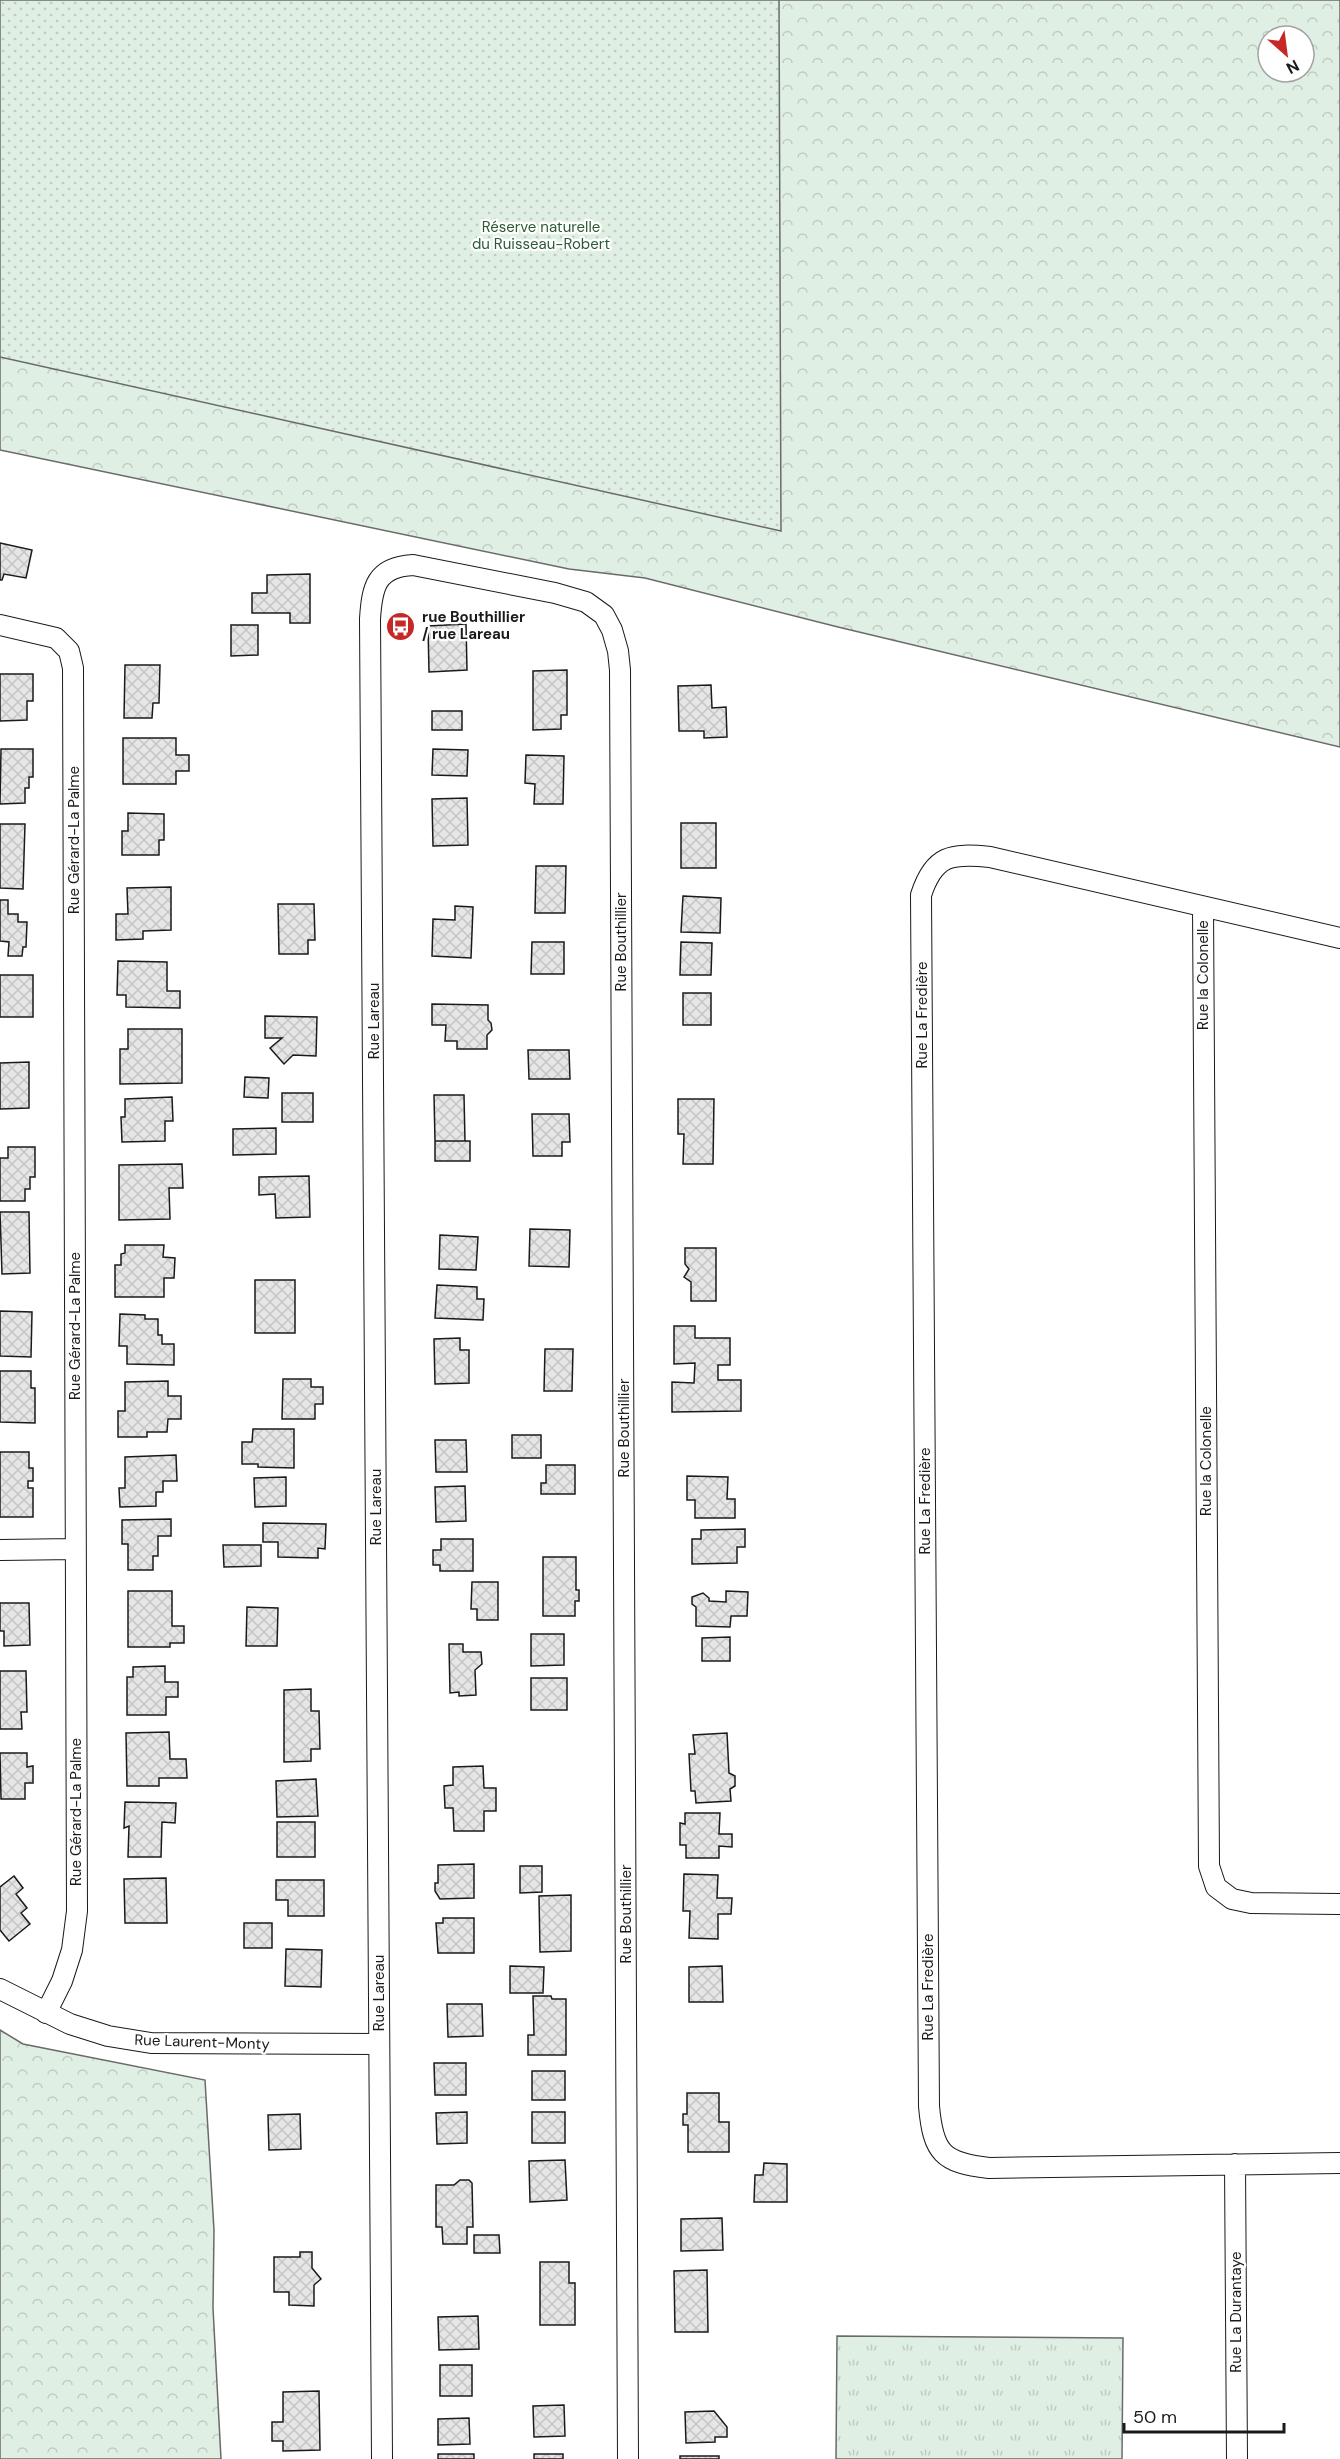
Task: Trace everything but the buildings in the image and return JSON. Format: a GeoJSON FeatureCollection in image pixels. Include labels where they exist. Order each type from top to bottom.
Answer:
{"type":"FeatureCollection","features":[{"type":"Feature","properties":{"kind":"street","name":"Rue Lareau"},"geometry":{"type":"LineString","coordinates":[[382,2459],[370,619],[371,595],[375,585],[383,574],[396,566]]}},
{"type":"Feature","properties":{"kind":"street","name":"Rue Bouthillier"},"geometry":{"type":"LineString","coordinates":[[396,566],[434,568],[555,593],[586,602],[604,615],[612,630],[618,651],[624,1378],[628,2459]]}},
{"type":"Feature","properties":{"kind":"street","name":"Rue Gérard-La Palme"},"geometry":{"type":"LineString","coordinates":[[0,625],[56,638],[69,651],[74,668],[77,1911],[72,1950],[62,1981],[46,2013]]}},
{"type":"Feature","properties":{"kind":"street","name":"Rue La Fredière"},"geometry":{"type":"LineString","coordinates":[[1340,938],[990,857],[965,854],[943,860],[927,875],[921,895],[929,2106],[931,2130],[941,2152],[962,2165],[989,2168],[1340,2163]]}},
{"type":"Feature","properties":{"kind":"street","name":"Rue la Colonelle"},"geometry":{"type":"LineString","coordinates":[[1203,907],[1209,1866],[1216,1887],[1232,1899],[1251,1903],[1340,1904]]}},
{"type":"Feature","properties":{"kind":"street"},"geometry":{"type":"LineString","coordinates":[[0,1550],[75,1549]]}},
{"type":"Feature","properties":{"kind":"street","name":"Rue Laurent-Monty"},"geometry":{"type":"LineString","coordinates":[[0,1989],[46,2013],[108,2036],[150,2043],[379,2044]]}},
{"type":"Feature","properties":{"kind":"street","name":"Rue La Durantaye"},"geometry":{"type":"LineString","coordinates":[[1235,2164],[1237,2459]]}},
{"type":"Feature","properties":{"kind":"green space"},"geometry":{"type":"Polygon","coordinates":[[[0,0],[1340,0],[1340,747],[838,627],[645,578],[569,569],[0,450],[0,0]]]}},
{"type":"Feature","properties":{"kind":"green space","name":"Réserve naturelle du Ruisseau-Robert"},"geometry":{"type":"Polygon","coordinates":[[[0,0],[779,0],[781,531],[0,357],[0,0]]]}},
{"type":"Feature","properties":{"kind":"green space"},"geometry":{"type":"Polygon","coordinates":[[[0,2030],[23,2044],[205,2080],[214,2230],[213,2308],[221,2459],[0,2459],[0,2030]]]}},
{"type":"Feature","properties":{"kind":"green space"},"geometry":{"type":"Polygon","coordinates":[[[837,2336],[1123,2338],[1122,2459],[836,2459],[837,2336]]]}},
{"type":"Feature","properties":{"kind":"place","name":"rue Bouthillier / rue Lareau"},"geometry":{"type":"Point","coordinates":[401,626]}}]}
